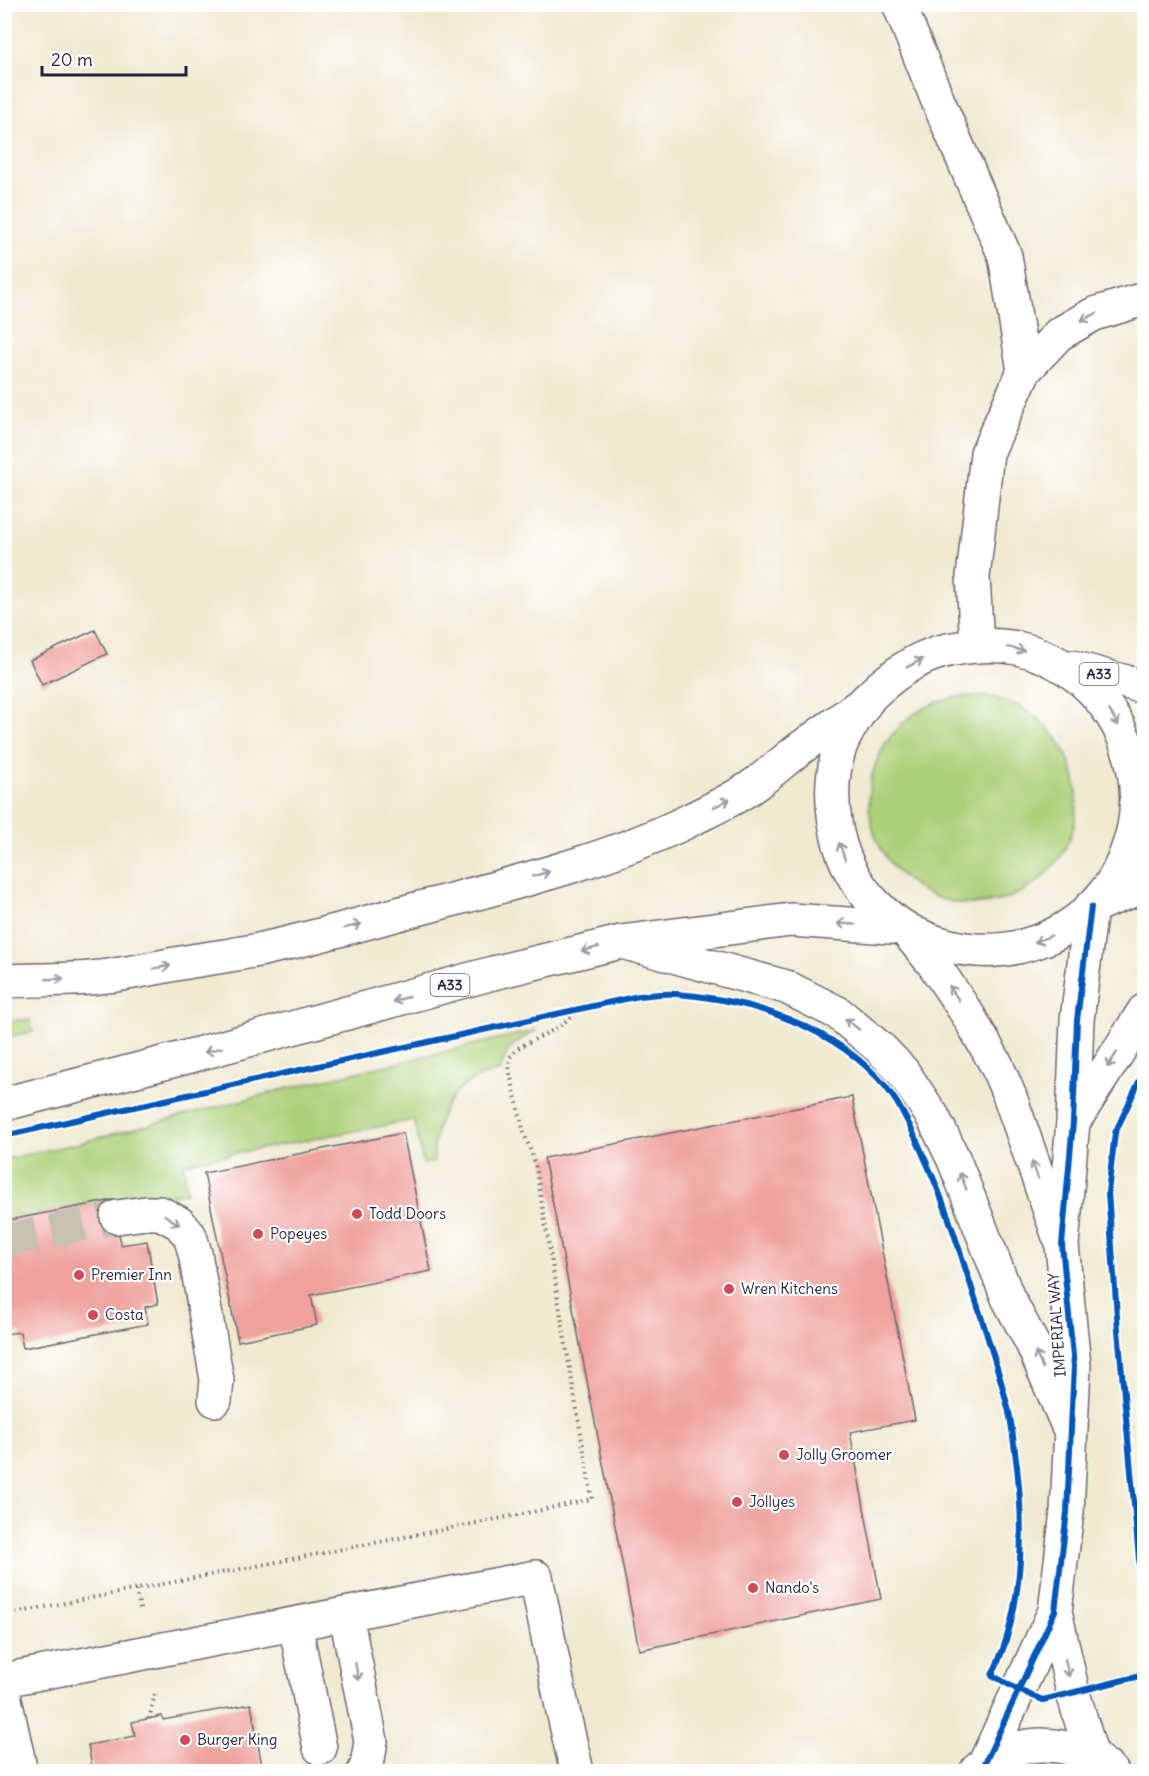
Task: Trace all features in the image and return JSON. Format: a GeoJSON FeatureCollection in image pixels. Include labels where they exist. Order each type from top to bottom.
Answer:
{"type":"FeatureCollection","features":[{"type":"Feature","properties":{"kind":"main road"},"geometry":{"type":"LineString","coordinates":[[899,4],[942,111],[1005,256],[1024,371]]}},
{"type":"Feature","properties":{"kind":"main road"},"geometry":{"type":"LineString","coordinates":[[977,645],[973,577],[987,453],[1024,371],[1059,334],[1094,314],[1144,299]]}},
{"type":"Feature","properties":{"kind":"main road"},"geometry":{"type":"LineString","coordinates":[[4,981],[105,977],[265,949],[563,868],[632,844],[687,821],[753,786],[869,698],[886,681],[907,666],[953,648],[977,645],[1016,648],[1053,661],[1083,681],[1096,693],[1112,713],[1125,736],[1133,762],[1137,788],[1136,814],[1131,840],[1109,887],[1091,907],[1055,933],[1034,942],[1001,949],[968,950],[946,946],[904,928],[881,910],[846,864],[837,836],[832,807],[834,778],[840,749],[852,723],[869,698]]}},
{"type":"Feature","properties":{"kind":"main road","name":"A33"},"geometry":{"type":"LineString","coordinates":[[1053,661],[1144,687]]}},
{"type":"Feature","properties":{"kind":"main road"},"geometry":{"type":"LineString","coordinates":[[1091,907],[1144,886]]}},
{"type":"Feature","properties":{"kind":"main road","name":"IMPERIAL WAY"},"geometry":{"type":"LineString","coordinates":[[1091,907],[1077,1020],[1073,1122],[1062,1245],[1074,1366],[1067,1512],[1055,1611],[1072,1693],[1102,1764]]}},
{"type":"Feature","properties":{"kind":"main road","name":"A33"},"geometry":{"type":"LineString","coordinates":[[9,1101],[194,1056],[493,973],[621,942],[791,920],[904,928]]}},
{"type":"Feature","properties":{"kind":"main road","name":"IMPERIAL WAY"},"geometry":{"type":"LineString","coordinates":[[904,928],[933,963],[968,1015],[996,1064],[1010,1097],[1062,1245]]}},
{"type":"Feature","properties":{"kind":"main road"},"geometry":{"type":"LineString","coordinates":[[621,942],[786,987],[838,1013],[858,1028],[903,1072],[933,1117],[954,1160],[1008,1298],[1032,1342],[1071,1433]]}},
{"type":"Feature","properties":{"kind":"main road"},"geometry":{"type":"LineString","coordinates":[[1073,1122],[1144,1011]]}},
{"type":"Feature","properties":{"kind":"main road"},"geometry":{"type":"LineString","coordinates":[[117,1217],[160,1212],[179,1223],[190,1236],[217,1380],[215,1400]]}},
{"type":"Feature","properties":{"kind":"main road"},"geometry":{"type":"LineString","coordinates":[[4,1680],[536,1577],[577,1772]]}},
{"type":"Feature","properties":{"kind":"main road","name":"IMPERIAL WAY"},"geometry":{"type":"LineString","coordinates":[[980,1767],[1055,1611]]}},
{"type":"Feature","properties":{"kind":"main road"},"geometry":{"type":"LineString","coordinates":[[346,1615],[371,1741],[364,1772]]}},
{"type":"Feature","properties":{"kind":"main road"},"geometry":{"type":"LineString","coordinates":[[295,1624],[320,1748]]}},
{"type":"Feature","properties":{"kind":"main road"},"geometry":{"type":"LineString","coordinates":[[4,1695],[21,1772]]}},
{"type":"Feature","properties":{"kind":"main road"},"geometry":{"type":"LineString","coordinates":[[980,1767],[1001,1754],[1038,1744],[1075,1750],[1102,1764]]}},
{"type":"Feature","properties":{"kind":"path"},"geometry":{"type":"LineString","coordinates":[[4,1615],[592,1499],[535,1163],[524,1133],[509,1069],[510,1057],[518,1048],[559,1027],[580,1008]]}},
{"type":"Feature","properties":{"kind":"green space"},"geometry":{"type":"Polygon","coordinates":[[[963,696],[983,696],[1003,700],[1022,708],[1047,726],[1060,742],[1069,760],[1077,790],[1073,830],[1069,840],[1060,858],[1047,874],[1031,887],[1003,900],[983,904],[963,904],[943,900],[924,892],[907,881],[892,866],[873,830],[869,810],[869,790],[873,770],[881,751],[892,734],[907,719],[943,700],[963,696]]]}},
{"type":"Feature","properties":{"kind":"green space"},"geometry":{"type":"Polygon","coordinates":[[[5,1020],[30,1020],[33,1032],[5,1037],[5,1020]]]}},
{"type":"Feature","properties":{"kind":"green space"},"geometry":{"type":"Polygon","coordinates":[[[537,1030],[509,1050],[501,1071],[467,1084],[449,1102],[435,1137],[434,1162],[423,1164],[414,1120],[184,1163],[187,1192],[114,1207],[113,1200],[5,1221],[5,1159],[75,1144],[293,1087],[537,1030]]]}},
{"type":"Feature","properties":{"kind":"building"},"geometry":{"type":"Polygon","coordinates":[[[95,630],[107,654],[42,685],[30,660],[95,630]]]}},
{"type":"Feature","properties":{"kind":"building","name":"Wren Kitchens"},"geometry":{"type":"Polygon","coordinates":[[[852,1097],[915,1420],[850,1432],[881,1599],[639,1650],[544,1158],[852,1097]]]}},
{"type":"Feature","properties":{"kind":"building"},"geometry":{"type":"Polygon","coordinates":[[[403,1133],[431,1271],[311,1295],[317,1325],[238,1341],[204,1173],[403,1133]]]}},
{"type":"Feature","properties":{"kind":"building","name":"Premier Inn"},"geometry":{"type":"Polygon","coordinates":[[[113,1200],[121,1245],[147,1241],[158,1304],[145,1307],[148,1324],[23,1348],[20,1332],[4,1334],[4,1221],[113,1200]]]}},
{"type":"Feature","properties":{"kind":"building","name":"Burger King"},"geometry":{"type":"Polygon","coordinates":[[[251,1704],[263,1772],[93,1772],[88,1745],[135,1736],[132,1722],[162,1716],[163,1720],[251,1704]]]}},
{"type":"Feature","properties":{"kind":"tunnel"},"geometry":{"type":"LineString","coordinates":[[4,1241],[117,1217]]}},
{"type":"Feature","properties":{"kind":"cycle path"},"geometry":{"type":"LineString","coordinates":[[985,1763],[1055,1611],[1067,1512],[1074,1366],[1062,1245],[1073,1122],[1077,1020],[1091,907]]}},
{"type":"Feature","properties":{"kind":"cycle path"},"geometry":{"type":"LineString","coordinates":[[4,1136],[639,996],[676,994],[705,997],[733,1002],[790,1020],[843,1048],[866,1066],[898,1104],[941,1197],[986,1332],[1010,1419],[1018,1472],[1021,1532],[1017,1592],[1003,1649],[992,1675],[1018,1690],[1043,1700],[1144,1675]]}},
{"type":"Feature","properties":{"kind":"cycle path"},"geometry":{"type":"LineString","coordinates":[[1144,1071],[1115,1133],[1108,1192],[1144,1613]]}},
{"type":"Feature","properties":{"kind":"place","name":"Todd Doors"},"geometry":{"type":"Point","coordinates":[357,1214]}},
{"type":"Feature","properties":{"kind":"place","name":"Popeyes"},"geometry":{"type":"Point","coordinates":[258,1234]}},
{"type":"Feature","properties":{"kind":"place","name":"Premier Inn"},"geometry":{"type":"Point","coordinates":[79,1275]}},
{"type":"Feature","properties":{"kind":"place","name":"Wren Kitchens"},"geometry":{"type":"Point","coordinates":[729,1289]}},
{"type":"Feature","properties":{"kind":"place","name":"Costa"},"geometry":{"type":"Point","coordinates":[93,1315]}},
{"type":"Feature","properties":{"kind":"place","name":"Jolly Groomer"},"geometry":{"type":"Point","coordinates":[784,1455]}},
{"type":"Feature","properties":{"kind":"place","name":"Jollyes"},"geometry":{"type":"Point","coordinates":[737,1502]}},
{"type":"Feature","properties":{"kind":"place","name":"Nando's"},"geometry":{"type":"Point","coordinates":[753,1588]}},
{"type":"Feature","properties":{"kind":"place","name":"Burger King"},"geometry":{"type":"Point","coordinates":[185,1740]}}]}
